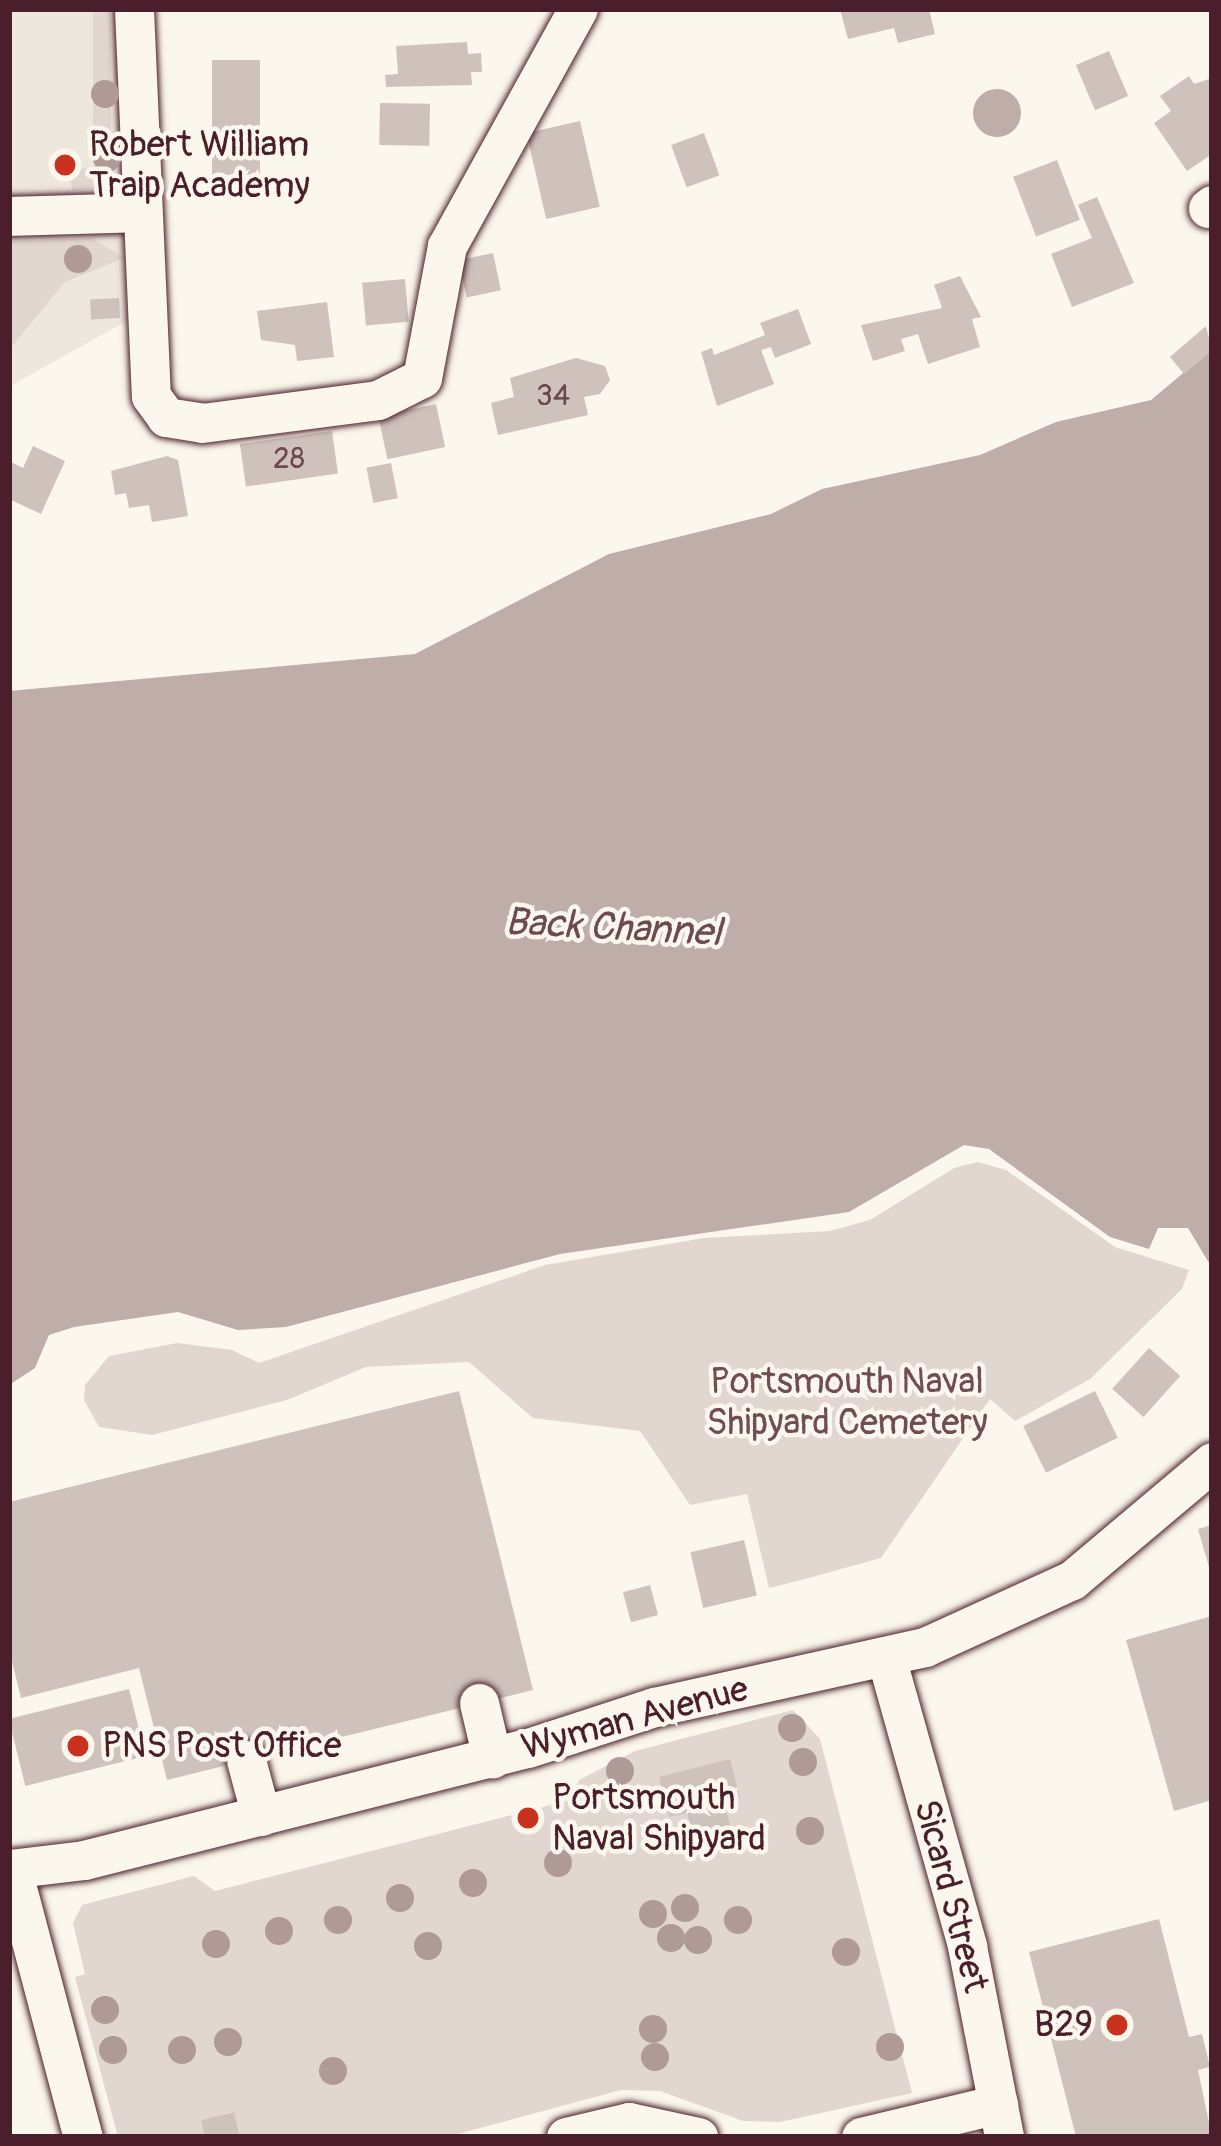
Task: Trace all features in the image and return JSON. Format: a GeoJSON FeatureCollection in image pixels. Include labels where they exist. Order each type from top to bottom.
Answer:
{"type":"FeatureCollection","features":[{"type":"Feature","properties":{"kind":"street"},"geometry":{"type":"LineString","coordinates":[[134,9],[151,395],[166,417],[202,423],[396,395],[422,378],[439,279],[455,226],[578,9]]}},
{"type":"Feature","properties":{"kind":"street"},"geometry":{"type":"LineString","coordinates":[[9,216],[142,212]]}},
{"type":"Feature","properties":{"kind":"street","name":"Wyman Avenue"},"geometry":{"type":"LineString","coordinates":[[11,1869],[84,1860],[262,1816],[492,1758],[654,1707],[886,1657],[975,1629],[1072,1580],[1212,1462]]}},
{"type":"Feature","properties":{"kind":"street","name":"Sicard Street"},"geometry":{"type":"LineString","coordinates":[[886,1657],[967,1946],[1001,2121]]}},
{"type":"Feature","properties":{"kind":"street"},"geometry":{"type":"LineString","coordinates":[[479,1702],[492,1758]]}},
{"type":"Feature","properties":{"kind":"street"},"geometry":{"type":"LineString","coordinates":[[246,1760],[262,1816]]}},
{"type":"Feature","properties":{"kind":"street"},"geometry":{"type":"LineString","coordinates":[[11,1869],[83,2137]]}},
{"type":"Feature","properties":{"kind":"street"},"geometry":{"type":"LineString","coordinates":[[861,2137],[1001,2121]]}},
{"type":"Feature","properties":{"kind":"street"},"geometry":{"type":"LineString","coordinates":[[566,2137],[628,2122],[698,2137]]}},
{"type":"Feature","properties":{"kind":"shaded area","name":"Robert William Traip Academy"},"geometry":{"type":"Polygon","coordinates":[[[9,9],[114,9],[128,320],[9,387],[9,9]]]}},
{"type":"Feature","properties":{"kind":"green space"},"geometry":{"type":"Polygon","coordinates":[[[93,9],[111,9],[111,140],[93,140],[93,9]]]}},
{"type":"Feature","properties":{"kind":"green space"},"geometry":{"type":"Polygon","coordinates":[[[98,147],[116,147],[114,170],[98,188],[73,191],[68,173],[98,164],[98,147]]]}},
{"type":"Feature","properties":{"kind":"green space"},"geometry":{"type":"Polygon","coordinates":[[[92,238],[124,258],[65,282],[9,350],[9,241],[92,238]]]}},
{"type":"Feature","properties":{"kind":"green space","name":"Portsmouth Naval Shipyard Cemetery"},"geometry":{"type":"Polygon","coordinates":[[[978,1162],[1006,1170],[1115,1247],[1189,1270],[1182,1289],[1090,1379],[1015,1421],[990,1399],[881,1558],[805,1579],[769,1588],[747,1494],[690,1505],[640,1431],[533,1418],[469,1362],[366,1367],[287,1400],[152,1435],[99,1427],[84,1400],[85,1385],[109,1356],[177,1343],[232,1350],[259,1363],[545,1265],[704,1238],[830,1231],[870,1220],[954,1168],[978,1162]]]}},
{"type":"Feature","properties":{"kind":"green space"},"geometry":{"type":"Polygon","coordinates":[[[793,1710],[820,1739],[912,2093],[780,2122],[743,2121],[660,2091],[621,2090],[447,2137],[240,2137],[233,2112],[202,2120],[205,2137],[118,2137],[75,1977],[85,1974],[73,1923],[82,1905],[194,1876],[215,1891],[570,1800],[579,1780],[635,1751],[793,1710]]]}},
{"type":"Feature","properties":{"kind":"water"},"geometry":{"type":"Polygon","coordinates":[[[997,89],[1014,96],[1021,113],[1014,130],[997,137],[980,130],[973,113],[980,96],[997,89]]]}},
{"type":"Feature","properties":{"kind":"water","name":"Back Channel"},"geometry":{"type":"Polygon","coordinates":[[[1212,349],[1212,1268],[1188,1228],[1158,1228],[1149,1249],[1110,1237],[989,1149],[964,1145],[849,1212],[560,1254],[286,1327],[238,1330],[178,1312],[74,1327],[49,1335],[35,1368],[9,1385],[9,691],[415,654],[609,554],[771,514],[822,489],[980,455],[1056,422],[1151,400],[1212,349]]]}},
{"type":"Feature","properties":{"kind":"building"},"geometry":{"type":"Polygon","coordinates":[[[840,9],[929,9],[935,34],[898,43],[894,28],[848,39],[840,9]]]}},
{"type":"Feature","properties":{"kind":"building"},"geometry":{"type":"Polygon","coordinates":[[[467,42],[468,54],[481,53],[482,72],[471,72],[472,85],[386,87],[385,75],[398,74],[396,46],[467,42]]]}},
{"type":"Feature","properties":{"kind":"building"},"geometry":{"type":"Polygon","coordinates":[[[1109,51],[1128,96],[1095,110],[1076,65],[1109,51]]]}},
{"type":"Feature","properties":{"kind":"building"},"geometry":{"type":"Polygon","coordinates":[[[212,60],[260,60],[260,175],[212,175],[212,60]]]}},
{"type":"Feature","properties":{"kind":"building"},"geometry":{"type":"Polygon","coordinates":[[[1189,76],[1194,84],[1212,78],[1212,154],[1187,171],[1154,123],[1171,111],[1160,96],[1189,76]]]}},
{"type":"Feature","properties":{"kind":"building"},"geometry":{"type":"Polygon","coordinates":[[[380,103],[430,104],[429,146],[379,145],[380,103]]]}},
{"type":"Feature","properties":{"kind":"building"},"geometry":{"type":"Polygon","coordinates":[[[580,121],[600,207],[546,219],[526,133],[580,121]]]}},
{"type":"Feature","properties":{"kind":"building"},"geometry":{"type":"Polygon","coordinates":[[[704,133],[719,175],[687,187],[671,145],[704,133]]]}},
{"type":"Feature","properties":{"kind":"building"},"geometry":{"type":"Polygon","coordinates":[[[1057,160],[1080,220],[1036,237],[1013,177],[1057,160]]]}},
{"type":"Feature","properties":{"kind":"building"},"geometry":{"type":"Polygon","coordinates":[[[1097,197],[1134,283],[1072,307],[1051,254],[1092,238],[1078,205],[1097,197]]]}},
{"type":"Feature","properties":{"kind":"building"},"geometry":{"type":"Polygon","coordinates":[[[493,253],[501,290],[467,297],[459,260],[493,253]]]}},
{"type":"Feature","properties":{"kind":"building"},"geometry":{"type":"Polygon","coordinates":[[[960,276],[981,317],[972,319],[980,347],[928,364],[918,334],[901,339],[905,351],[873,361],[861,325],[942,308],[934,285],[960,276]]]}},
{"type":"Feature","properties":{"kind":"building"},"geometry":{"type":"Polygon","coordinates":[[[405,279],[409,322],[366,326],[362,283],[405,279]]]}},
{"type":"Feature","properties":{"kind":"building"},"geometry":{"type":"Polygon","coordinates":[[[119,298],[120,318],[91,319],[90,300],[119,298]]]}},
{"type":"Feature","properties":{"kind":"building"},"geometry":{"type":"Polygon","coordinates":[[[327,302],[334,357],[297,361],[295,345],[261,340],[257,311],[327,302]]]}},
{"type":"Feature","properties":{"kind":"building"},"geometry":{"type":"Polygon","coordinates":[[[798,309],[811,344],[775,358],[771,347],[761,350],[774,384],[717,406],[701,352],[712,348],[714,355],[765,335],[760,323],[798,309]]]}},
{"type":"Feature","properties":{"kind":"building"},"geometry":{"type":"Polygon","coordinates":[[[1206,326],[1212,351],[1184,374],[1170,357],[1206,326]]]}},
{"type":"Feature","properties":{"kind":"building"},"geometry":{"type":"Polygon","coordinates":[[[576,358],[605,366],[610,380],[600,394],[584,397],[588,415],[498,435],[491,403],[514,397],[510,378],[576,358]]]}},
{"type":"Feature","properties":{"kind":"building"},"geometry":{"type":"Polygon","coordinates":[[[436,404],[445,447],[387,459],[378,416],[436,404]]]}},
{"type":"Feature","properties":{"kind":"building"},"geometry":{"type":"Polygon","coordinates":[[[332,431],[338,474],[246,487],[240,444],[332,431]]]}},
{"type":"Feature","properties":{"kind":"building"},"geometry":{"type":"Polygon","coordinates":[[[33,446],[65,461],[41,514],[9,499],[9,461],[23,468],[33,446]]]}},
{"type":"Feature","properties":{"kind":"building"},"geometry":{"type":"Polygon","coordinates":[[[167,456],[178,460],[188,516],[152,522],[149,505],[129,508],[126,493],[115,495],[111,471],[167,456]]]}},
{"type":"Feature","properties":{"kind":"building"},"geometry":{"type":"Polygon","coordinates":[[[391,463],[398,498],[373,503],[366,468],[391,463]]]}},
{"type":"Feature","properties":{"kind":"building"},"geometry":{"type":"Polygon","coordinates":[[[1149,1348],[1180,1376],[1143,1417],[1112,1389],[1149,1348]]]}},
{"type":"Feature","properties":{"kind":"building"},"geometry":{"type":"Polygon","coordinates":[[[459,1391],[533,1690],[167,1780],[139,1668],[21,1698],[9,1649],[9,1502],[459,1391]]]}},
{"type":"Feature","properties":{"kind":"building"},"geometry":{"type":"Polygon","coordinates":[[[1095,1391],[1118,1438],[1046,1473],[1023,1426],[1095,1391]]]}},
{"type":"Feature","properties":{"kind":"building"},"geometry":{"type":"Polygon","coordinates":[[[1212,1525],[1212,1574],[1211,1574],[1198,1529],[1212,1525]]]}},
{"type":"Feature","properties":{"kind":"building"},"geometry":{"type":"Polygon","coordinates":[[[744,1540],[757,1596],[703,1608],[690,1552],[744,1540]]]}},
{"type":"Feature","properties":{"kind":"building"},"geometry":{"type":"Polygon","coordinates":[[[650,1585],[658,1615],[631,1622],[623,1592],[650,1585]]]}},
{"type":"Feature","properties":{"kind":"building"},"geometry":{"type":"Polygon","coordinates":[[[1212,1616],[1212,1800],[1174,1811],[1126,1640],[1212,1616]]]}},
{"type":"Feature","properties":{"kind":"building","name":"PNS Post Office"},"geometry":{"type":"Polygon","coordinates":[[[129,1689],[146,1756],[25,1786],[9,1719],[129,1689]]]}},
{"type":"Feature","properties":{"kind":"building"},"geometry":{"type":"Polygon","coordinates":[[[730,1759],[740,1798],[724,1802],[733,1836],[695,1846],[687,1813],[669,1817],[659,1777],[730,1759]]]}},
{"type":"Feature","properties":{"kind":"building","name":"B29"},"geometry":{"type":"Polygon","coordinates":[[[1159,1919],[1189,2037],[1202,2034],[1210,2067],[1198,2070],[1212,2137],[1076,2137],[1029,1952],[1159,1919]]]}},
{"type":"Feature","properties":{"kind":"building"},"geometry":{"type":"Polygon","coordinates":[[[234,2112],[240,2137],[205,2137],[201,2120],[234,2112]]]}},
{"type":"Feature","properties":{"kind":"place","name":"Robert William Traip Academy"},"geometry":{"type":"Point","coordinates":[65,165]}},
{"type":"Feature","properties":{"kind":"place","name":"PNS Post Office"},"geometry":{"type":"Point","coordinates":[78,1746]}},
{"type":"Feature","properties":{"kind":"place","name":"Portsmouth Naval Shipyard"},"geometry":{"type":"Point","coordinates":[528,1818]}},
{"type":"Feature","properties":{"kind":"place","name":"B29"},"geometry":{"type":"Point","coordinates":[1117,2025]}}]}
